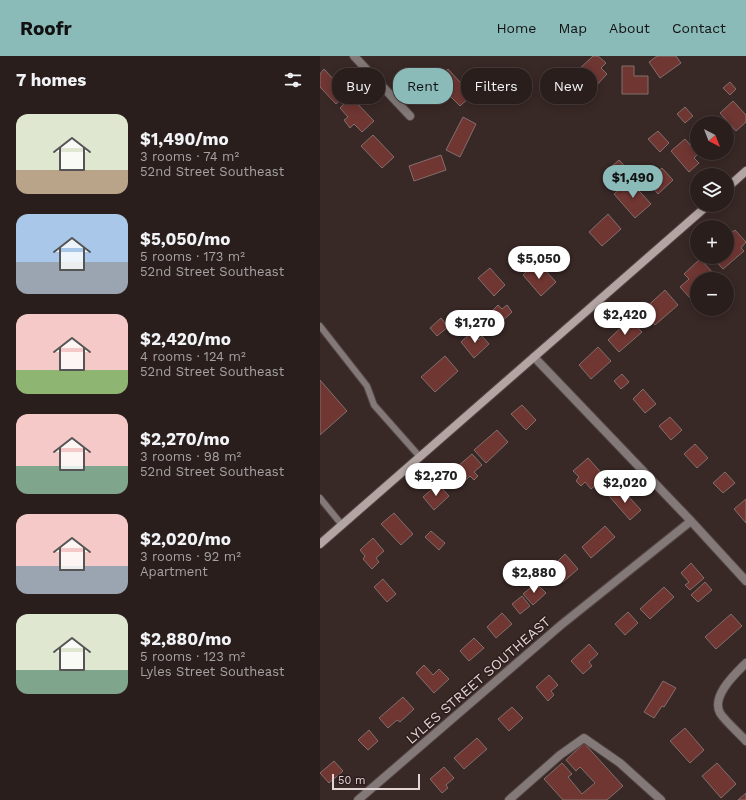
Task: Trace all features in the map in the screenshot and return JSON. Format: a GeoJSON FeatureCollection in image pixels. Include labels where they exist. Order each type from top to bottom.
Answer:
{"type":"FeatureCollection","features":[{"type":"Feature","properties":{"kind":"main road"},"geometry":{"type":"LineString","coordinates":[[734,182],[746,171]]}},
{"type":"Feature","properties":{"kind":"main road"},"geometry":{"type":"LineString","coordinates":[[320,544],[700,212]]}},
{"type":"Feature","properties":{"kind":"street"},"geometry":{"type":"LineString","coordinates":[[354,56],[410,116]]}},
{"type":"Feature","properties":{"kind":"street"},"geometry":{"type":"LineString","coordinates":[[534,356],[746,581]]}},
{"type":"Feature","properties":{"kind":"street","name":"LYLES STREET SOUTHEAST"},"geometry":{"type":"LineString","coordinates":[[358,800],[561,625],[691,521]]}},
{"type":"Feature","properties":{"kind":"street"},"geometry":{"type":"LineString","coordinates":[[746,663],[728,681],[718,702],[720,712],[746,741]]}},
{"type":"Feature","properties":{"kind":"street"},"geometry":{"type":"LineString","coordinates":[[509,800],[560,755],[584,738],[620,763],[661,800]]}},
{"type":"Feature","properties":{"kind":"lane"},"geometry":{"type":"LineString","coordinates":[[320,326],[367,386],[374,405],[420,457]]}},
{"type":"Feature","properties":{"kind":"lane"},"geometry":{"type":"LineString","coordinates":[[320,498],[342,525]]}},
{"type":"Feature","properties":{"kind":"building"},"geometry":{"type":"Polygon","coordinates":[[[593,56],[598,56],[606,63],[601,68],[607,74],[597,85],[597,68],[580,68],[593,56]]]}},
{"type":"Feature","properties":{"kind":"building"},"geometry":{"type":"Polygon","coordinates":[[[657,56],[676,56],[681,63],[660,78],[649,62],[657,56]]]}},
{"type":"Feature","properties":{"kind":"building"},"geometry":{"type":"Polygon","coordinates":[[[622,66],[634,66],[634,76],[648,76],[648,94],[622,94],[622,66]]]}},
{"type":"Feature","properties":{"kind":"building"},"geometry":{"type":"Polygon","coordinates":[[[324,69],[332,78],[332,100],[320,87],[320,74],[324,69]]]}},
{"type":"Feature","properties":{"kind":"building"},"geometry":{"type":"Polygon","coordinates":[[[453,74],[461,83],[462,104],[460,106],[453,99],[453,74]]]}},
{"type":"Feature","properties":{"kind":"building"},"geometry":{"type":"Polygon","coordinates":[[[730,82],[736,89],[730,95],[723,88],[730,82]]]}},
{"type":"Feature","properties":{"kind":"building"},"geometry":{"type":"Polygon","coordinates":[[[733,101],[746,115],[746,122],[736,131],[734,129],[734,116],[723,116],[720,113],[733,101]]]}},
{"type":"Feature","properties":{"kind":"building"},"geometry":{"type":"Polygon","coordinates":[[[344,104],[358,104],[374,121],[362,132],[354,124],[350,128],[344,120],[348,117],[340,108],[344,104]]]}},
{"type":"Feature","properties":{"kind":"building"},"geometry":{"type":"Polygon","coordinates":[[[685,107],[693,116],[690,116],[690,119],[685,123],[677,114],[685,107]]]}},
{"type":"Feature","properties":{"kind":"building"},"geometry":{"type":"Polygon","coordinates":[[[463,117],[476,124],[460,157],[446,150],[463,117]]]}},
{"type":"Feature","properties":{"kind":"building"},"geometry":{"type":"Polygon","coordinates":[[[658,131],[669,143],[660,152],[648,139],[658,131]]]}},
{"type":"Feature","properties":{"kind":"building"},"geometry":{"type":"Polygon","coordinates":[[[373,135],[394,157],[382,168],[361,146],[373,135]]]}},
{"type":"Feature","properties":{"kind":"building"},"geometry":{"type":"Polygon","coordinates":[[[685,139],[690,145],[690,160],[696,160],[699,163],[693,168],[690,168],[689,172],[671,151],[685,139]]]}},
{"type":"Feature","properties":{"kind":"building"},"geometry":{"type":"Polygon","coordinates":[[[441,155],[446,170],[414,181],[409,166],[441,155]]]}},
{"type":"Feature","properties":{"kind":"building"},"geometry":{"type":"Polygon","coordinates":[[[619,160],[633,175],[624,184],[610,168],[619,160]]]}},
{"type":"Feature","properties":{"kind":"building"},"geometry":{"type":"Polygon","coordinates":[[[662,168],[673,180],[658,194],[647,181],[662,168]]]}},
{"type":"Feature","properties":{"kind":"building"},"geometry":{"type":"Polygon","coordinates":[[[630,181],[651,204],[635,218],[614,194],[630,181]]]}},
{"type":"Feature","properties":{"kind":"building"},"geometry":{"type":"Polygon","coordinates":[[[608,214],[621,229],[602,246],[589,232],[608,214]]]}},
{"type":"Feature","properties":{"kind":"building"},"geometry":{"type":"Polygon","coordinates":[[[735,230],[746,242],[741,248],[744,251],[734,260],[735,230]]]}},
{"type":"Feature","properties":{"kind":"building"},"geometry":{"type":"Polygon","coordinates":[[[534,264],[540,271],[543,268],[556,282],[541,296],[523,275],[534,264]]]}},
{"type":"Feature","properties":{"kind":"building"},"geometry":{"type":"Polygon","coordinates":[[[695,264],[705,264],[712,272],[690,272],[690,298],[680,287],[689,279],[684,274],[695,264]]]}},
{"type":"Feature","properties":{"kind":"building"},"geometry":{"type":"Polygon","coordinates":[[[718,264],[729,264],[723,269],[718,264]]]}},
{"type":"Feature","properties":{"kind":"building"},"geometry":{"type":"Polygon","coordinates":[[[490,268],[505,285],[494,296],[478,278],[490,268]]]}},
{"type":"Feature","properties":{"kind":"building"},"geometry":{"type":"Polygon","coordinates":[[[665,290],[678,305],[655,325],[642,311],[665,290]]]}},
{"type":"Feature","properties":{"kind":"building"},"geometry":{"type":"Polygon","coordinates":[[[498,305],[502,309],[507,305],[512,312],[499,324],[490,313],[498,305]]]}},
{"type":"Feature","properties":{"kind":"building"},"geometry":{"type":"Polygon","coordinates":[[[441,318],[448,327],[437,336],[430,328],[441,318]]]}},
{"type":"Feature","properties":{"kind":"building"},"geometry":{"type":"Polygon","coordinates":[[[630,319],[642,332],[619,352],[608,340],[630,319]]]}},
{"type":"Feature","properties":{"kind":"building"},"geometry":{"type":"Polygon","coordinates":[[[472,332],[479,340],[482,336],[489,344],[474,358],[461,342],[472,332]]]}},
{"type":"Feature","properties":{"kind":"building"},"geometry":{"type":"Polygon","coordinates":[[[598,347],[611,361],[591,379],[579,365],[598,347]]]}},
{"type":"Feature","properties":{"kind":"building"},"geometry":{"type":"Polygon","coordinates":[[[445,356],[458,371],[435,392],[421,377],[445,356]]]}},
{"type":"Feature","properties":{"kind":"building"},"geometry":{"type":"Polygon","coordinates":[[[622,374],[629,382],[621,389],[614,381],[622,374]]]}},
{"type":"Feature","properties":{"kind":"building"},"geometry":{"type":"Polygon","coordinates":[[[320,380],[347,411],[320,435],[320,380]]]}},
{"type":"Feature","properties":{"kind":"building"},"geometry":{"type":"Polygon","coordinates":[[[643,389],[656,404],[645,413],[633,399],[643,389]]]}},
{"type":"Feature","properties":{"kind":"building"},"geometry":{"type":"Polygon","coordinates":[[[522,405],[536,420],[526,430],[511,414],[522,405]]]}},
{"type":"Feature","properties":{"kind":"building"},"geometry":{"type":"Polygon","coordinates":[[[670,417],[682,430],[671,440],[659,426],[670,417]]]}},
{"type":"Feature","properties":{"kind":"building"},"geometry":{"type":"Polygon","coordinates":[[[497,430],[508,442],[486,463],[474,450],[497,430]]]}},
{"type":"Feature","properties":{"kind":"building"},"geometry":{"type":"Polygon","coordinates":[[[695,444],[708,458],[697,468],[684,454],[695,444]]]}},
{"type":"Feature","properties":{"kind":"building"},"geometry":{"type":"Polygon","coordinates":[[[472,454],[482,465],[474,472],[478,476],[474,480],[470,476],[460,486],[449,474],[472,454]]]}},
{"type":"Feature","properties":{"kind":"building"},"geometry":{"type":"Polygon","coordinates":[[[588,458],[605,477],[591,489],[585,482],[581,486],[576,481],[579,477],[573,471],[588,458]]]}},
{"type":"Feature","properties":{"kind":"building"},"geometry":{"type":"Polygon","coordinates":[[[725,472],[735,483],[723,493],[713,483],[725,472]]]}},
{"type":"Feature","properties":{"kind":"building"},"geometry":{"type":"Polygon","coordinates":[[[438,484],[449,496],[434,510],[423,497],[438,484]]]}},
{"type":"Feature","properties":{"kind":"building"},"geometry":{"type":"Polygon","coordinates":[[[617,489],[625,498],[628,496],[641,510],[630,520],[609,496],[617,489]]]}},
{"type":"Feature","properties":{"kind":"building"},"geometry":{"type":"Polygon","coordinates":[[[746,499],[746,523],[734,509],[746,499]]]}},
{"type":"Feature","properties":{"kind":"building"},"geometry":{"type":"Polygon","coordinates":[[[394,513],[413,534],[401,545],[381,524],[394,513]]]}},
{"type":"Feature","properties":{"kind":"building"},"geometry":{"type":"Polygon","coordinates":[[[605,526],[615,537],[591,558],[582,547],[605,526]]]}},
{"type":"Feature","properties":{"kind":"building"},"geometry":{"type":"Polygon","coordinates":[[[431,531],[445,543],[439,550],[425,537],[431,531]]]}},
{"type":"Feature","properties":{"kind":"building"},"geometry":{"type":"Polygon","coordinates":[[[373,538],[384,551],[376,558],[379,562],[372,569],[363,559],[365,556],[360,550],[373,538]]]}},
{"type":"Feature","properties":{"kind":"building"},"geometry":{"type":"Polygon","coordinates":[[[565,554],[578,569],[563,582],[553,570],[558,566],[556,563],[565,554]]]}},
{"type":"Feature","properties":{"kind":"building"},"geometry":{"type":"Polygon","coordinates":[[[691,563],[704,578],[690,590],[685,585],[689,582],[681,573],[691,563]]]}},
{"type":"Feature","properties":{"kind":"building"},"geometry":{"type":"Polygon","coordinates":[[[383,579],[396,594],[387,602],[374,587],[383,579]]]}},
{"type":"Feature","properties":{"kind":"building"},"geometry":{"type":"Polygon","coordinates":[[[705,582],[712,590],[698,602],[691,595],[705,582]]]}},
{"type":"Feature","properties":{"kind":"building"},"geometry":{"type":"Polygon","coordinates":[[[536,583],[546,593],[533,605],[523,594],[536,583]]]}},
{"type":"Feature","properties":{"kind":"building"},"geometry":{"type":"Polygon","coordinates":[[[664,587],[674,597],[650,619],[640,609],[664,587]]]}},
{"type":"Feature","properties":{"kind":"building"},"geometry":{"type":"Polygon","coordinates":[[[522,596],[530,606],[520,614],[512,604],[522,596]]]}},
{"type":"Feature","properties":{"kind":"building"},"geometry":{"type":"Polygon","coordinates":[[[628,612],[638,623],[625,635],[615,624],[628,612]]]}},
{"type":"Feature","properties":{"kind":"building"},"geometry":{"type":"Polygon","coordinates":[[[502,613],[512,624],[496,638],[487,627],[502,613]]]}},
{"type":"Feature","properties":{"kind":"building"},"geometry":{"type":"Polygon","coordinates":[[[731,614],[742,626],[716,649],[705,637],[731,614]]]}},
{"type":"Feature","properties":{"kind":"building"},"geometry":{"type":"Polygon","coordinates":[[[474,638],[484,648],[469,661],[460,651],[474,638]]]}},
{"type":"Feature","properties":{"kind":"building"},"geometry":{"type":"Polygon","coordinates":[[[589,644],[598,654],[589,662],[592,666],[583,674],[571,661],[589,644]]]}},
{"type":"Feature","properties":{"kind":"building"},"geometry":{"type":"Polygon","coordinates":[[[424,665],[433,675],[439,669],[449,679],[434,693],[416,673],[424,665]]]}},
{"type":"Feature","properties":{"kind":"building"},"geometry":{"type":"Polygon","coordinates":[[[549,675],[558,685],[551,691],[554,695],[548,701],[536,687],[549,675]]]}},
{"type":"Feature","properties":{"kind":"building"},"geometry":{"type":"Polygon","coordinates":[[[663,681],[676,688],[664,707],[662,706],[654,718],[644,712],[663,681]]]}},
{"type":"Feature","properties":{"kind":"building"},"geometry":{"type":"Polygon","coordinates":[[[403,697],[414,709],[400,722],[397,720],[388,728],[379,718],[403,697]]]}},
{"type":"Feature","properties":{"kind":"building"},"geometry":{"type":"Polygon","coordinates":[[[512,707],[523,718],[509,731],[498,719],[512,707]]]}},
{"type":"Feature","properties":{"kind":"building"},"geometry":{"type":"Polygon","coordinates":[[[685,728],[704,750],[690,763],[670,741],[685,728]]]}},
{"type":"Feature","properties":{"kind":"building"},"geometry":{"type":"Polygon","coordinates":[[[369,730],[378,741],[368,750],[358,740],[369,730]]]}},
{"type":"Feature","properties":{"kind":"building"},"geometry":{"type":"Polygon","coordinates":[[[477,738],[487,749],[464,769],[454,758],[477,738]]]}},
{"type":"Feature","properties":{"kind":"building"},"geometry":{"type":"Polygon","coordinates":[[[584,743],[623,786],[607,800],[563,800],[544,779],[562,763],[572,774],[568,777],[582,794],[595,783],[580,767],[576,771],[566,760],[584,743]]]}},
{"type":"Feature","properties":{"kind":"building"},"geometry":{"type":"Polygon","coordinates":[[[334,761],[343,771],[329,783],[320,773],[334,761]]]}},
{"type":"Feature","properties":{"kind":"building"},"geometry":{"type":"Polygon","coordinates":[[[717,763],[736,784],[721,798],[702,776],[717,763]]]}},
{"type":"Feature","properties":{"kind":"building"},"geometry":{"type":"Polygon","coordinates":[[[444,767],[454,778],[446,785],[448,788],[442,793],[430,779],[444,767]]]}},
{"type":"Feature","properties":{"kind":"building"},"geometry":{"type":"Polygon","coordinates":[[[746,793],[746,800],[738,800],[746,793]]]}}]}
